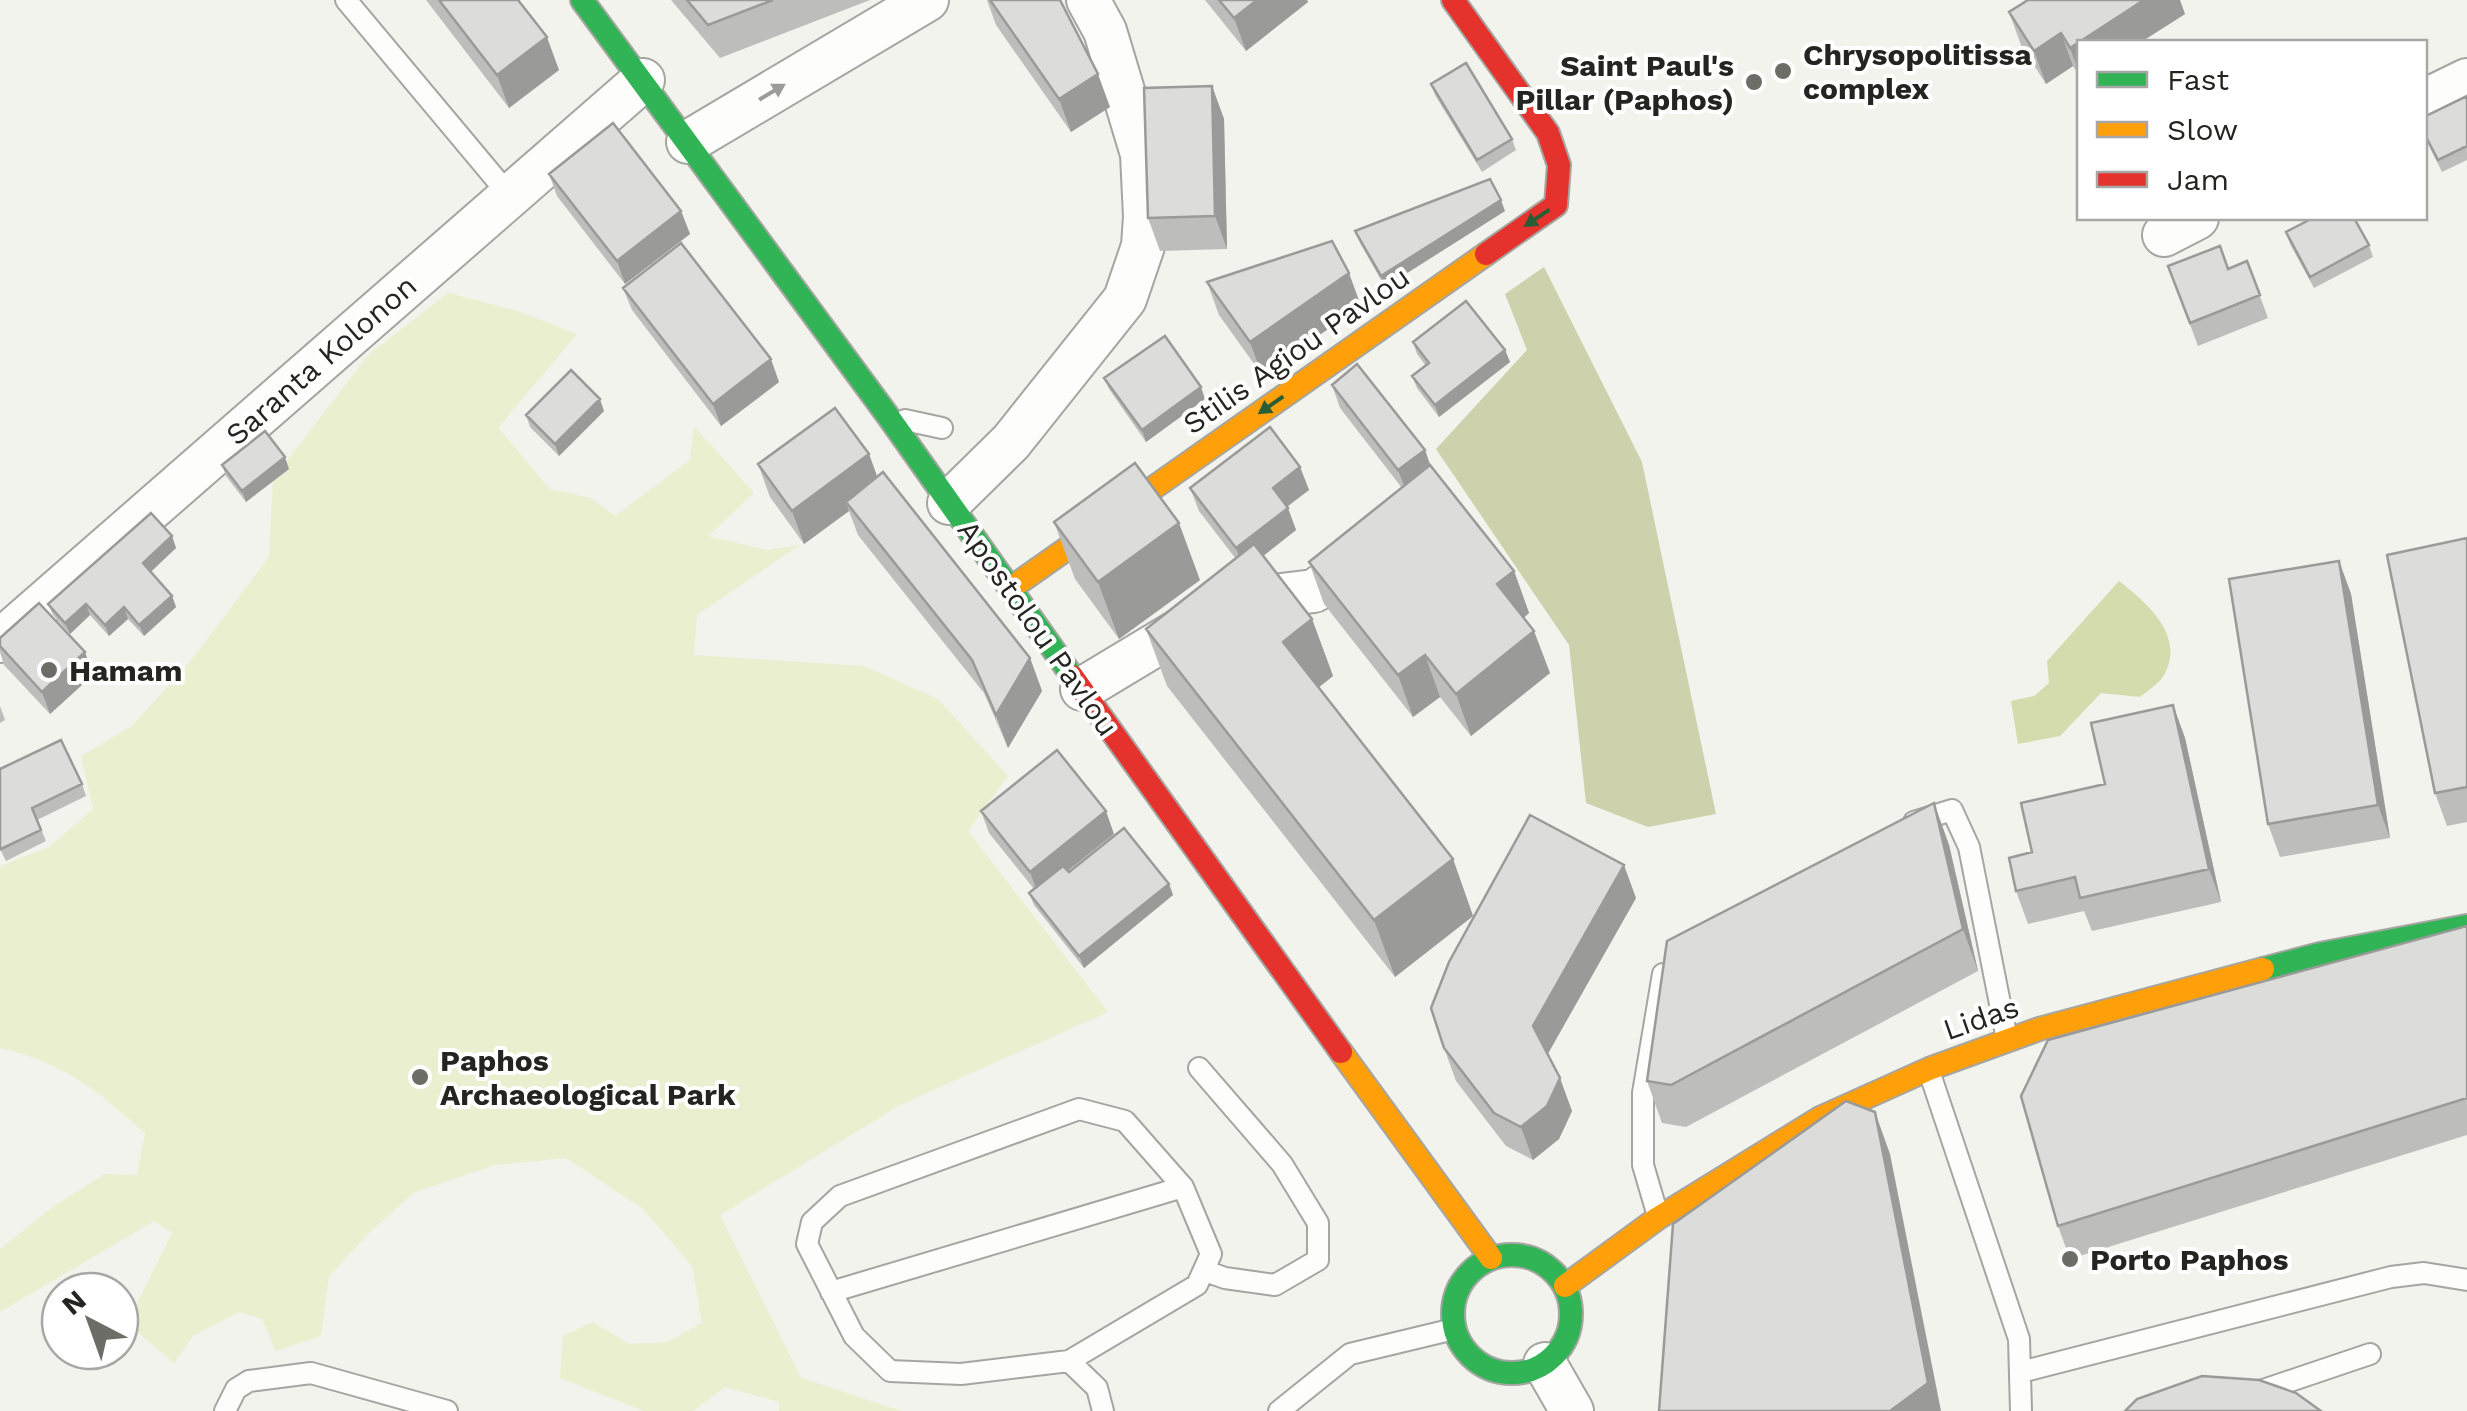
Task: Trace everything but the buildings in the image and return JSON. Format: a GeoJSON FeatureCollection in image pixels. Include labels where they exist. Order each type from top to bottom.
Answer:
{"type":"FeatureCollection","features":[{"type":"Feature","properties":{"kind":"main road","name":"Apostolou Pavlou"},"geometry":{"type":"LineString","coordinates":[[582,0],[888,416],[1238,912],[1491,1258]]}},
{"type":"Feature","properties":{"kind":"main road","name":"Stilis Agiou Pavlou"},"geometry":{"type":"LineString","coordinates":[[1012,588],[1556,205],[1559,165],[1548,133],[1453,0]]}},
{"type":"Feature","properties":{"kind":"main road","name":"Lidas"},"geometry":{"type":"LineString","coordinates":[[1565,1286],[1658,1218],[1820,1118],[1929,1069],[2007,1040],[2320,954],[2467,926]]}},
{"type":"Feature","properties":{"kind":"main road"},"geometry":{"type":"LineString","coordinates":[[1525,1256],[1541,1262],[1565,1286],[1570,1326],[1560,1348],[1545,1364],[1513,1373],[1482,1366],[1470,1356],[1454,1329],[1456,1294],[1464,1279],[1491,1258],[1525,1256]]}},
{"type":"Feature","properties":{"kind":"street"},"geometry":{"type":"LineString","coordinates":[[688,142],[927,0]]}},
{"type":"Feature","properties":{"kind":"street"},"geometry":{"type":"LineString","coordinates":[[950,503],[1011,442],[1125,299],[1142,246],[1142,154],[1105,30],[1088,0]]}},
{"type":"Feature","properties":{"kind":"street","name":"Saranta Kolonon"},"geometry":{"type":"LineString","coordinates":[[0,641],[643,80]]}},
{"type":"Feature","properties":{"kind":"street"},"geometry":{"type":"LineString","coordinates":[[2427,100],[2467,80]]}},
{"type":"Feature","properties":{"kind":"street"},"geometry":{"type":"LineString","coordinates":[[1082,689],[1205,615],[1274,596],[1314,592],[1402,530]]}},
{"type":"Feature","properties":{"kind":"street"},"geometry":{"type":"LineString","coordinates":[[1545,1364],[1572,1411]]}},
{"type":"Feature","properties":{"kind":"lane"},"geometry":{"type":"LineString","coordinates":[[346,0],[510,196]]}},
{"type":"Feature","properties":{"kind":"lane"},"geometry":{"type":"LineString","coordinates":[[888,416],[942,428]]}},
{"type":"Feature","properties":{"kind":"lane"},"geometry":{"type":"LineString","coordinates":[[1899,827],[1952,810],[1968,847],[2007,1040]]}},
{"type":"Feature","properties":{"kind":"lane"},"geometry":{"type":"LineString","coordinates":[[1658,1218],[1643,1166],[1643,1093],[1668,948]]}},
{"type":"Feature","properties":{"kind":"lane"},"geometry":{"type":"LineString","coordinates":[[1200,1068],[1282,1164],[1318,1223],[1318,1260],[1275,1285],[1205,1271]]}},
{"type":"Feature","properties":{"kind":"lane"},"geometry":{"type":"LineString","coordinates":[[1929,1069],[2013,1316],[2019,1339],[2021,1411]]}},
{"type":"Feature","properties":{"kind":"lane"},"geometry":{"type":"LineString","coordinates":[[1079,1109],[1125,1121],[1183,1187],[1211,1254],[1205,1271],[1197,1286],[1069,1361],[961,1374],[890,1371],[854,1336],[807,1244],[812,1222],[840,1196],[1079,1109]]}},
{"type":"Feature","properties":{"kind":"lane"},"geometry":{"type":"LineString","coordinates":[[831,1292],[1183,1187]]}},
{"type":"Feature","properties":{"kind":"lane"},"geometry":{"type":"LineString","coordinates":[[2021,1372],[2391,1277],[2424,1273],[2467,1280]]}},
{"type":"Feature","properties":{"kind":"lane"},"geometry":{"type":"LineString","coordinates":[[1279,1411],[1350,1354],[1454,1329]]}},
{"type":"Feature","properties":{"kind":"lane"},"geometry":{"type":"LineString","coordinates":[[2200,1411],[2370,1354]]}},
{"type":"Feature","properties":{"kind":"lane"},"geometry":{"type":"LineString","coordinates":[[1069,1361],[1098,1388],[1103,1411]]}},
{"type":"Feature","properties":{"kind":"lane"},"geometry":{"type":"LineString","coordinates":[[225,1411],[236,1389],[249,1381],[311,1373],[447,1411]]}},
{"type":"Feature","properties":{"kind":"shaded area"},"geometry":{"type":"Polygon","coordinates":[[[1544,267],[1642,462],[1716,814],[1648,827],[1586,803],[1569,645],[1436,449],[1527,350],[1505,294],[1544,267]]]}},
{"type":"Feature","properties":{"kind":"shaded area"},"geometry":{"type":"Polygon","coordinates":[[[448,293],[518,311],[577,334],[498,428],[550,489],[591,498],[615,516],[690,460],[694,426],[754,493],[708,536],[766,550],[800,545],[697,615],[694,655],[864,666],[938,699],[1008,776],[968,831],[1108,1012],[900,1105],[720,1215],[801,1378],[902,1411],[779,1411],[779,1402],[725,1387],[693,1411],[644,1411],[560,1378],[563,1336],[593,1322],[629,1344],[667,1342],[702,1323],[692,1266],[642,1208],[566,1158],[495,1165],[415,1192],[329,1276],[321,1336],[276,1351],[262,1319],[239,1312],[193,1336],[174,1363],[140,1334],[140,1297],[172,1233],[154,1221],[69,1271],[40,1271],[40,1288],[0,1312],[0,1249],[54,1206],[105,1174],[137,1175],[145,1133],[61,1070],[0,1048],[0,866],[49,847],[93,809],[81,756],[132,726],[190,662],[269,557],[273,479],[369,354],[448,293]]]}},
{"type":"Feature","properties":{"kind":"shaded area"},"geometry":{"type":"Polygon","coordinates":[[[2119,581],[2151,610],[2167,634],[2170,661],[2164,675],[2140,697],[2101,693],[2060,736],[2018,744],[2011,701],[2034,696],[2049,683],[2047,661],[2119,581]]]}},
{"type":"Feature","properties":{"kind":"traffic: fast"},"geometry":{"type":"LineString","coordinates":[[582,0],[888,416],[1072,676]]}},
{"type":"Feature","properties":{"kind":"traffic: fast"},"geometry":{"type":"LineString","coordinates":[[2263,969],[2467,926]]}},
{"type":"Feature","properties":{"kind":"traffic: fast"},"geometry":{"type":"LineString","coordinates":[[1512,1255],[1535,1259],[1554,1272],[1567,1291],[1571,1314],[1567,1337],[1554,1356],[1535,1369],[1512,1373],[1489,1369],[1470,1356],[1457,1337],[1453,1314],[1457,1291],[1470,1272],[1489,1259],[1512,1255]]}},
{"type":"Feature","properties":{"kind":"traffic: slow"},"geometry":{"type":"LineString","coordinates":[[1011,588],[1486,254]]}},
{"type":"Feature","properties":{"kind":"traffic: slow"},"geometry":{"type":"LineString","coordinates":[[1565,1286],[1658,1218],[1820,1118],[1929,1069],[2039,1029],[2263,969]]}},
{"type":"Feature","properties":{"kind":"traffic: slow"},"geometry":{"type":"LineString","coordinates":[[1341,1052],[1491,1258]]}},
{"type":"Feature","properties":{"kind":"traffic: jam"},"geometry":{"type":"LineString","coordinates":[[1453,0],[1548,133],[1559,165],[1556,205],[1486,254]]}},
{"type":"Feature","properties":{"kind":"traffic: jam"},"geometry":{"type":"LineString","coordinates":[[1072,676],[1341,1052]]}},
{"type":"Feature","properties":{"kind":"place","name":"Chrysopolitissa complex"},"geometry":{"type":"Point","coordinates":[1783,71]}},
{"type":"Feature","properties":{"kind":"place","name":"Saint Paul's Pillar (Paphos)"},"geometry":{"type":"Point","coordinates":[1754,82]}},
{"type":"Feature","properties":{"kind":"place","name":"Hamam"},"geometry":{"type":"Point","coordinates":[49,670]}},
{"type":"Feature","properties":{"kind":"place","name":"Paphos Archaeological Park"},"geometry":{"type":"Point","coordinates":[420,1077]}},
{"type":"Feature","properties":{"kind":"place","name":"Porto Paphos"},"geometry":{"type":"Point","coordinates":[2070,1259]}}]}
